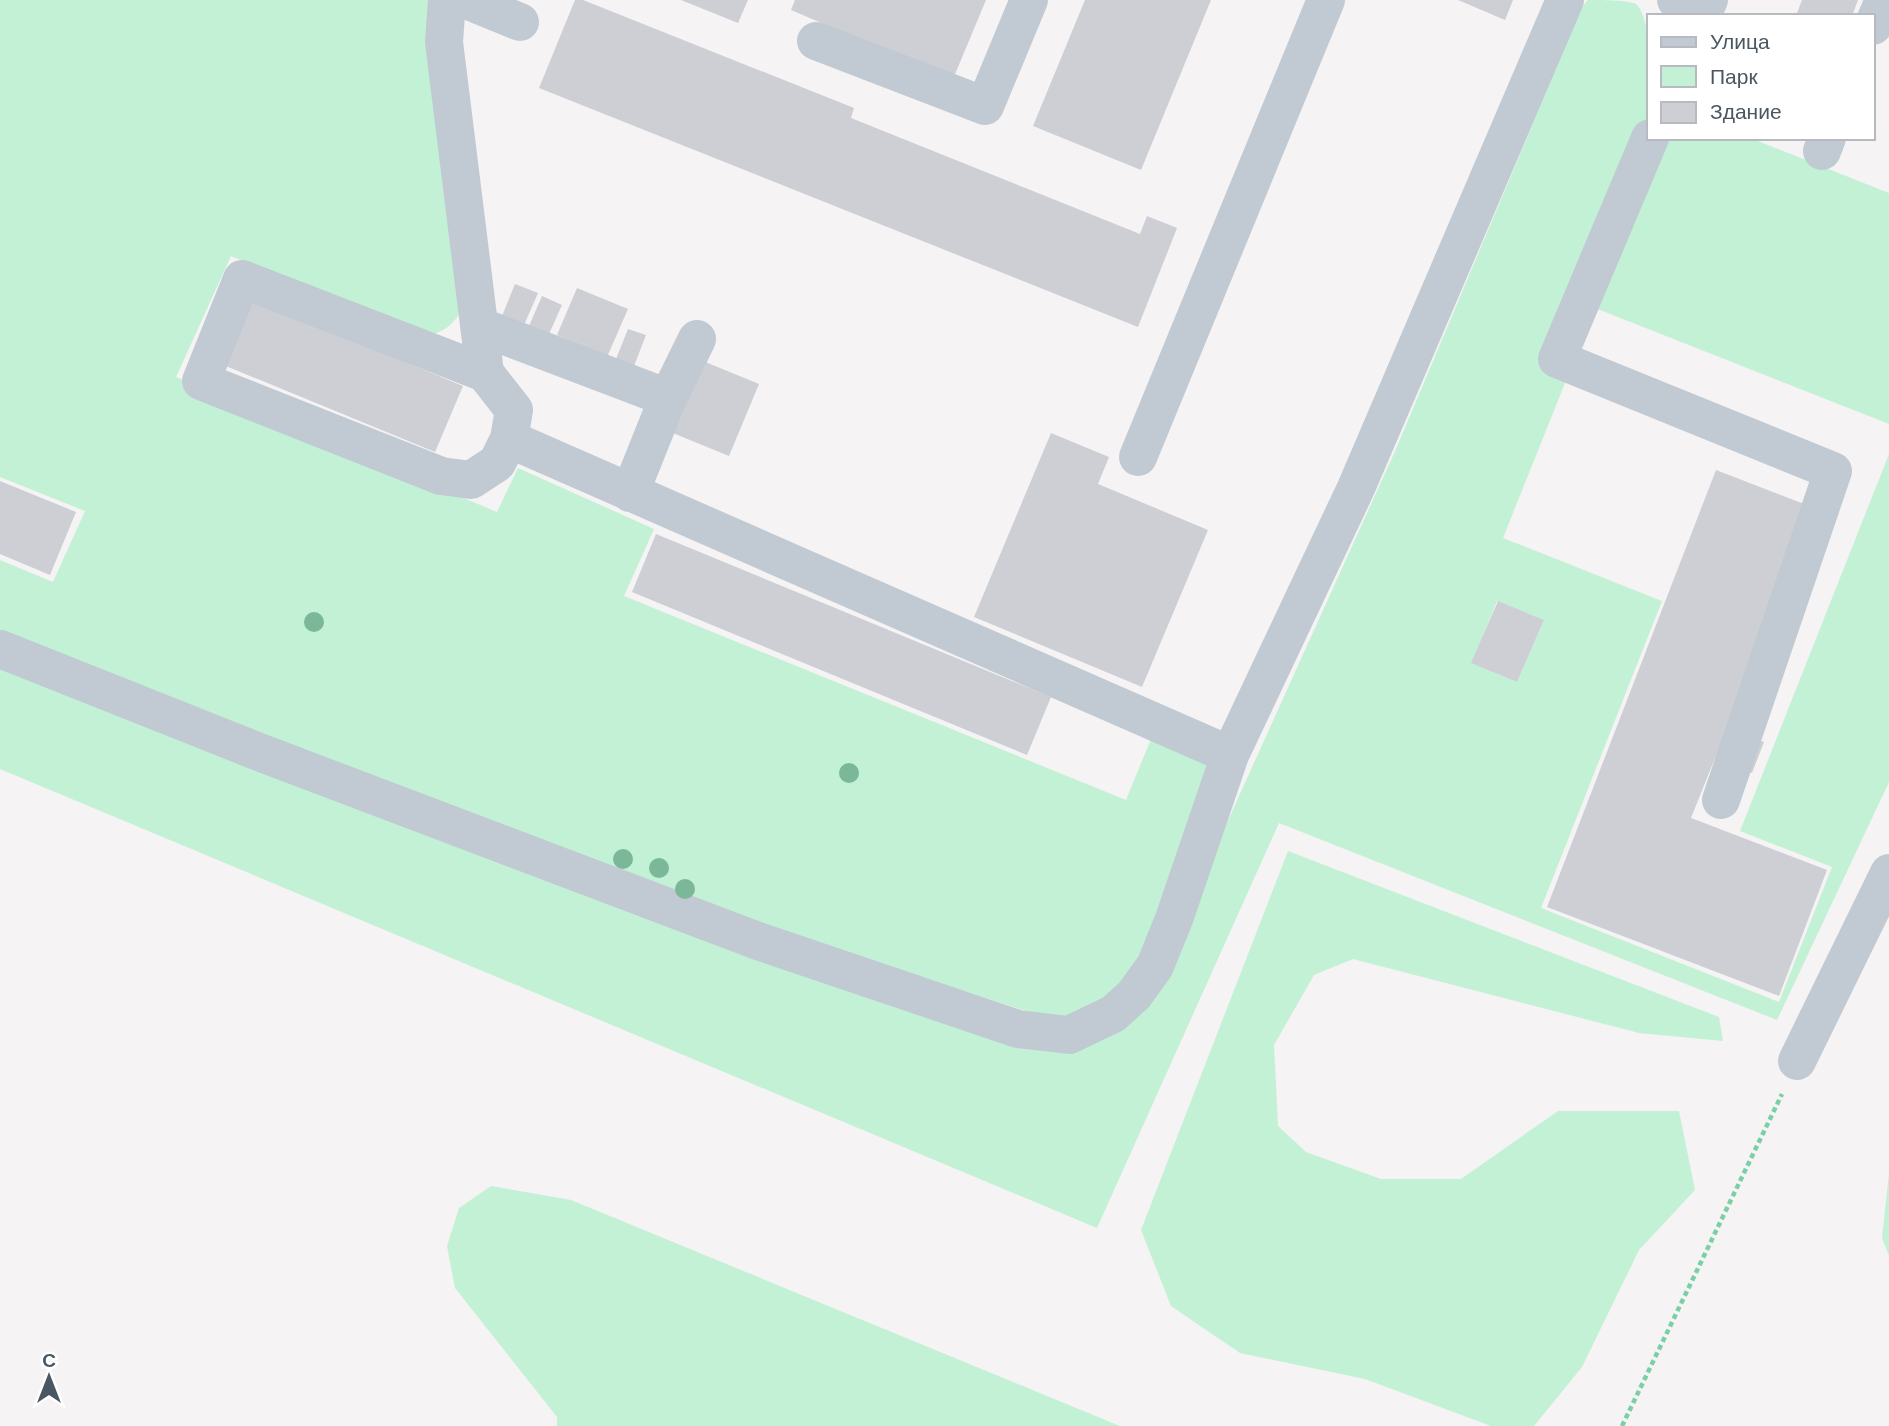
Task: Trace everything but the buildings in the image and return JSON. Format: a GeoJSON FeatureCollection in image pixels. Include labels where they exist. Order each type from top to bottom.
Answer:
{"type":"FeatureCollection","features":[{"type":"Feature","properties":{"kind":"lane"},"geometry":{"type":"LineString","coordinates":[[447,0],[444,42],[485,373]]}},
{"type":"Feature","properties":{"kind":"lane"},"geometry":{"type":"LineString","coordinates":[[466,0],[520,22]]}},
{"type":"Feature","properties":{"kind":"lane"},"geometry":{"type":"LineString","coordinates":[[816,41],[985,106],[1029,0]]}},
{"type":"Feature","properties":{"kind":"lane"},"geometry":{"type":"LineString","coordinates":[[1138,457],[1326,0]]}},
{"type":"Feature","properties":{"kind":"lane"},"geometry":{"type":"LineString","coordinates":[[0,649],[259,752],[758,941],[1018,1029],[1069,1035],[1113,1014],[1134,995],[1155,965],[1174,919],[1230,755],[1356,488],[1565,0]]}},
{"type":"Feature","properties":{"kind":"lane"},"geometry":{"type":"LineString","coordinates":[[1875,22],[1884,0]]}},
{"type":"Feature","properties":{"kind":"lane"},"geometry":{"type":"LineString","coordinates":[[1649,140],[1557,359],[1833,471],[1721,800]]}},
{"type":"Feature","properties":{"kind":"lane"},"geometry":{"type":"LineString","coordinates":[[242,279],[485,373],[514,410],[509,439],[497,463],[471,480],[442,476],[201,381],[242,279]]}},
{"type":"Feature","properties":{"kind":"lane"},"geometry":{"type":"LineString","coordinates":[[479,326],[668,398]]}},
{"type":"Feature","properties":{"kind":"lane"},"geometry":{"type":"LineString","coordinates":[[630,492],[668,398],[697,339]]}},
{"type":"Feature","properties":{"kind":"lane"},"geometry":{"type":"LineString","coordinates":[[509,439],[1230,755]]}},
{"type":"Feature","properties":{"kind":"lane"},"geometry":{"type":"LineString","coordinates":[[1797,1061],[1889,873]]}},
{"type":"Feature","properties":{"kind":"path"},"geometry":{"type":"LineString","coordinates":[[1622,1426],[1797,1061]]}},
{"type":"Feature","properties":{"kind":"green space"},"geometry":{"type":"Polygon","coordinates":[[[0,0],[432,0],[463,308],[460,314],[443,330],[425,336],[231,256],[176,377],[497,512],[518,468],[654,529],[624,596],[1126,800],[1151,739],[1217,765],[1133,980],[1072,1021],[995,1012],[0,638],[0,560],[53,582],[85,511],[0,477],[0,0]]]}},
{"type":"Feature","properties":{"kind":"green space"},"geometry":{"type":"Polygon","coordinates":[[[1588,0],[1614,0],[1636,4],[1642,14],[1647,35],[1647,140],[1755,140],[1889,193],[1889,424],[1595,308],[1503,538],[1662,601],[1541,908],[1779,1002],[1832,867],[1740,831],[1889,454],[1889,782],[1777,1020],[1279,823],[1097,1228],[0,769],[0,662],[252,758],[1099,1035],[1220,838],[1396,449],[1582,7],[1588,0]],[[1497,601],[1472,663],[1517,682],[1544,620],[1497,601]]]}},
{"type":"Feature","properties":{"kind":"green space"},"geometry":{"type":"Polygon","coordinates":[[[1288,851],[1719,1017],[1723,1041],[1639,1033],[1353,959],[1314,975],[1274,1045],[1278,1126],[1306,1152],[1381,1179],[1461,1179],[1558,1111],[1679,1111],[1695,1190],[1639,1250],[1582,1367],[1534,1426],[1491,1426],[1365,1379],[1240,1353],[1171,1306],[1141,1230],[1288,851]]]}},
{"type":"Feature","properties":{"kind":"green space"},"geometry":{"type":"Polygon","coordinates":[[[1889,1173],[1889,1256],[1882,1238],[1889,1173]]]}},
{"type":"Feature","properties":{"kind":"green space"},"geometry":{"type":"Polygon","coordinates":[[[491,1186],[571,1200],[1120,1426],[557,1426],[557,1417],[455,1288],[447,1246],[459,1208],[491,1186]]]}}]}
